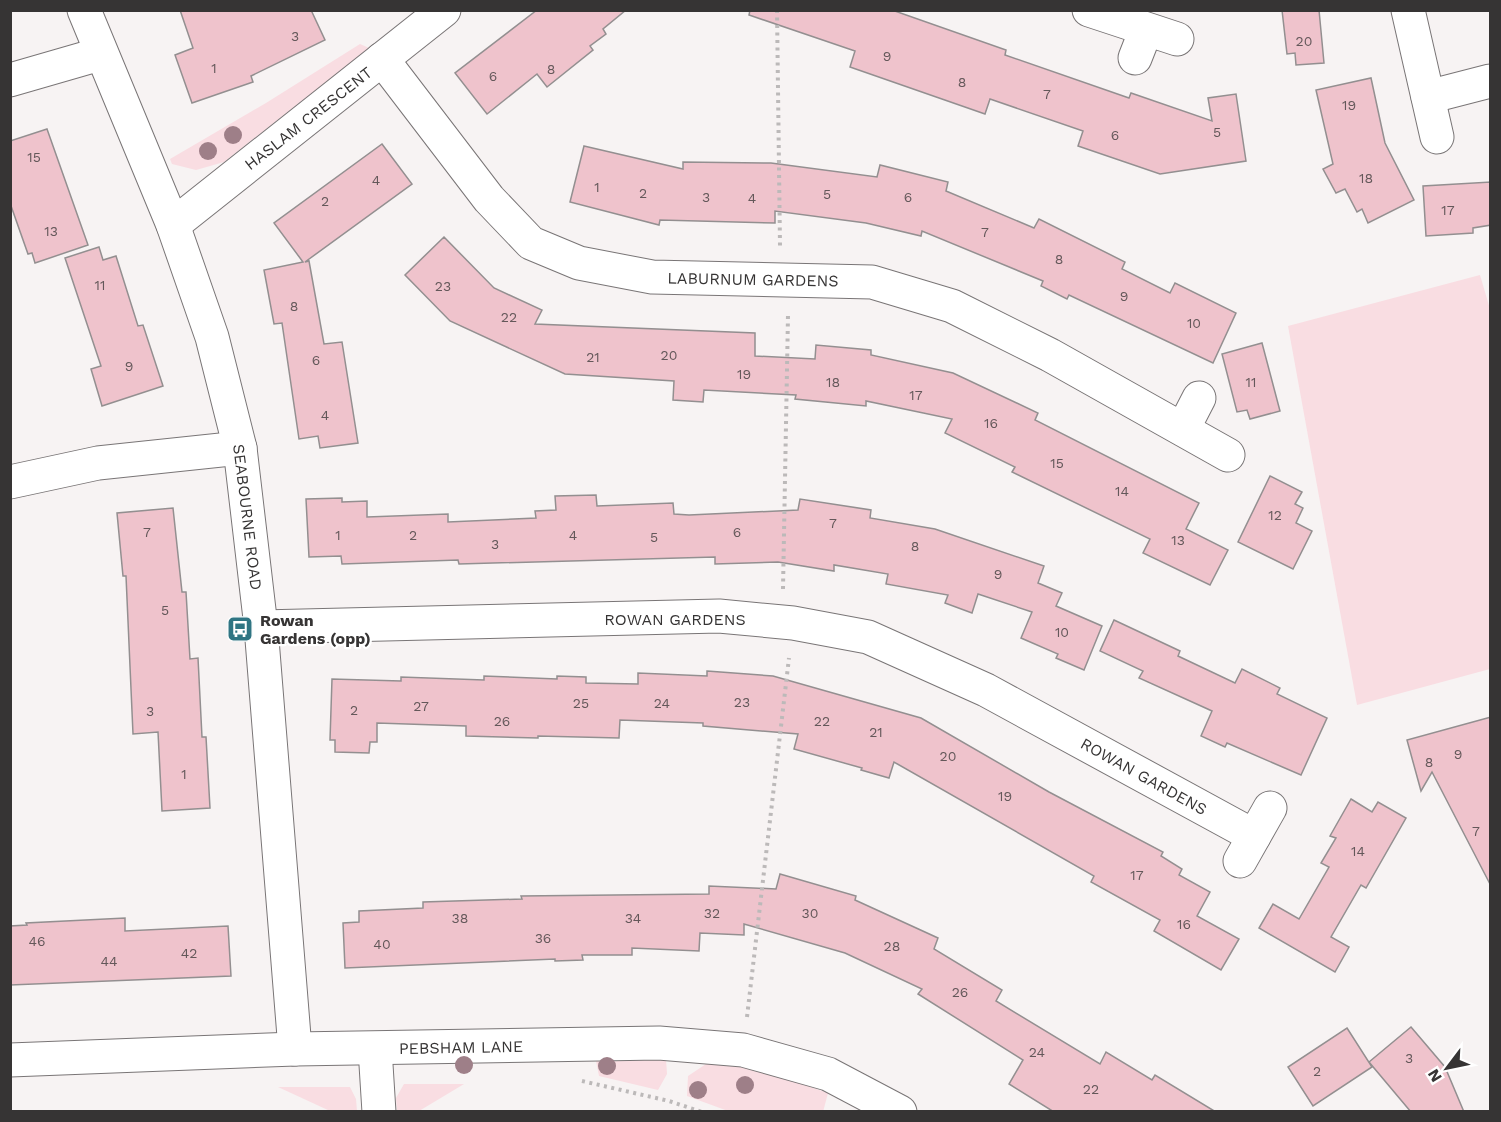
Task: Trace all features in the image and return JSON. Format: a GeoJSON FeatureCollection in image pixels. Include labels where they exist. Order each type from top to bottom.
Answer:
{"type":"FeatureCollection","features":[{"type":"Feature","properties":{"kind":"street","name":"SEABOURNE ROAD"},"geometry":{"type":"LineString","coordinates":[[84,10],[100,54],[173,225],[212,337],[240,448],[261,627],[295,1049]]}},
{"type":"Feature","properties":{"kind":"street","name":"HASLAM CRESCENT"},"geometry":{"type":"LineString","coordinates":[[173,225],[444,10]]}},
{"type":"Feature","properties":{"kind":"street"},"geometry":{"type":"LineString","coordinates":[[1089,10],[1141,44],[1177,39]]}},
{"type":"Feature","properties":{"kind":"street"},"geometry":{"type":"LineString","coordinates":[[1408,10],[1437,137]]}},
{"type":"Feature","properties":{"kind":"street"},"geometry":{"type":"LineString","coordinates":[[10,80],[100,54]]}},
{"type":"Feature","properties":{"kind":"street","name":"LABURNUM GARDENS"},"geometry":{"type":"LineString","coordinates":[[382,59],[489,200],[531,243],[579,263],[652,277],[872,282],[952,306],[1050,355],[1228,455]]}},
{"type":"Feature","properties":{"kind":"street"},"geometry":{"type":"LineString","coordinates":[[1428,97],[1491,81]]}},
{"type":"Feature","properties":{"kind":"street"},"geometry":{"type":"LineString","coordinates":[[1183,429],[1199,398]]}},
{"type":"Feature","properties":{"kind":"street"},"geometry":{"type":"LineString","coordinates":[[10,482],[98,463],[240,448]]}},
{"type":"Feature","properties":{"kind":"street","name":"ROWAN GARDENS"},"geometry":{"type":"LineString","coordinates":[[261,627],[719,616],[793,623],[868,637],[986,690],[1247,849],[1270,808]]}},
{"type":"Feature","properties":{"kind":"street","name":"PEBSHAM LANE"},"geometry":{"type":"LineString","coordinates":[[10,1060],[295,1049],[659,1042],[743,1050],[828,1074],[900,1112]]}},
{"type":"Feature","properties":{"kind":"street"},"geometry":{"type":"LineString","coordinates":[[375,1049],[379,1112]]}},
{"type":"Feature","properties":{"kind":"path"},"geometry":{"type":"LineString","coordinates":[[743,1050],[793,623],[783,595],[789,279],[780,251],[777,10]]}},
{"type":"Feature","properties":{"kind":"path"},"geometry":{"type":"LineString","coordinates":[[579,1080],[669,1101],[702,1112]]}},
{"type":"Feature","properties":{"kind":"shaded area"},"geometry":{"type":"Polygon","coordinates":[[[360,44],[369,48],[224,162],[196,170],[172,164],[170,159],[266,103],[360,44]]]}},
{"type":"Feature","properties":{"kind":"shaded area"},"geometry":{"type":"Polygon","coordinates":[[[1480,275],[1490,309],[1490,669],[1357,705],[1288,326],[1480,275]]]}},
{"type":"Feature","properties":{"kind":"shaded area"},"geometry":{"type":"Polygon","coordinates":[[[595,1056],[666,1059],[667,1074],[658,1090],[599,1076],[595,1056]]]}},
{"type":"Feature","properties":{"kind":"shaded area"},"geometry":{"type":"Polygon","coordinates":[[[712,1060],[762,1070],[828,1093],[823,1112],[728,1111],[687,1096],[688,1076],[712,1060]]]}},
{"type":"Feature","properties":{"kind":"shaded area"},"geometry":{"type":"Polygon","coordinates":[[[404,1084],[464,1084],[419,1111],[397,1111],[396,1098],[404,1084]]]}},
{"type":"Feature","properties":{"kind":"shaded area"},"geometry":{"type":"Polygon","coordinates":[[[278,1087],[350,1087],[356,1099],[357,1111],[330,1111],[278,1087]]]}},
{"type":"Feature","properties":{"kind":"building"},"geometry":{"type":"Polygon","coordinates":[[[180,10],[311,10],[325,40],[251,76],[253,82],[192,103],[175,55],[193,48],[180,10]]]}},
{"type":"Feature","properties":{"kind":"building"},"geometry":{"type":"Polygon","coordinates":[[[537,10],[626,10],[603,29],[606,34],[590,46],[593,50],[547,87],[537,74],[487,114],[455,73],[537,10]]]}},
{"type":"Feature","properties":{"kind":"building"},"geometry":{"type":"Polygon","coordinates":[[[750,10],[892,10],[1006,50],[1005,55],[1129,98],[1131,93],[1212,121],[1208,98],[1236,94],[1246,161],[1160,174],[1078,146],[1083,131],[990,99],[985,114],[850,67],[855,51],[749,15],[750,10]]]}},
{"type":"Feature","properties":{"kind":"building"},"geometry":{"type":"Polygon","coordinates":[[[1282,10],[1319,10],[1324,63],[1296,65],[1295,53],[1287,54],[1282,10]]]}},
{"type":"Feature","properties":{"kind":"building"},"geometry":{"type":"Polygon","coordinates":[[[1371,78],[1385,143],[1414,200],[1368,223],[1362,209],[1357,212],[1345,189],[1336,193],[1323,169],[1333,164],[1316,90],[1371,78]]]}},
{"type":"Feature","properties":{"kind":"building"},"geometry":{"type":"Polygon","coordinates":[[[47,129],[88,245],[35,263],[32,253],[28,254],[10,203],[10,141],[47,129]]]}},
{"type":"Feature","properties":{"kind":"building"},"geometry":{"type":"Polygon","coordinates":[[[382,144],[412,184],[305,262],[309,261],[324,344],[342,342],[358,443],[320,448],[318,436],[299,439],[282,323],[274,324],[264,270],[303,262],[274,223],[382,144]]]}},
{"type":"Feature","properties":{"kind":"building"},"geometry":{"type":"Polygon","coordinates":[[[584,146],[683,169],[683,162],[771,163],[877,177],[880,165],[948,182],[946,191],[1034,228],[1039,219],[1125,262],[1122,269],[1170,293],[1175,283],[1236,313],[1213,363],[1069,295],[1067,299],[1041,286],[1043,281],[922,231],[921,236],[866,223],[775,211],[775,223],[660,220],[659,225],[570,202],[584,146]]]}},
{"type":"Feature","properties":{"kind":"building"},"geometry":{"type":"Polygon","coordinates":[[[1491,182],[1491,225],[1473,228],[1473,233],[1426,236],[1423,186],[1491,182]]]}},
{"type":"Feature","properties":{"kind":"building"},"geometry":{"type":"Polygon","coordinates":[[[444,237],[494,288],[542,310],[535,324],[755,333],[755,356],[815,359],[816,345],[871,350],[871,355],[953,373],[1038,413],[1035,420],[1199,503],[1186,529],[1228,550],[1210,585],[1143,553],[1150,539],[1012,472],[1015,467],[945,433],[952,419],[866,401],[866,406],[795,399],[796,395],[704,390],[703,402],[673,400],[674,381],[565,374],[450,321],[405,275],[444,237]]]}},
{"type":"Feature","properties":{"kind":"building"},"geometry":{"type":"Polygon","coordinates":[[[99,247],[103,260],[116,256],[138,326],[143,325],[163,386],[102,406],[91,369],[101,366],[65,258],[99,247]]]}},
{"type":"Feature","properties":{"kind":"building"},"geometry":{"type":"Polygon","coordinates":[[[1262,343],[1280,411],[1250,419],[1247,410],[1237,412],[1222,354],[1262,343]]]}},
{"type":"Feature","properties":{"kind":"building"},"geometry":{"type":"Polygon","coordinates":[[[1270,476],[1302,492],[1295,504],[1303,508],[1296,523],[1312,531],[1293,569],[1238,542],[1270,476]]]}},
{"type":"Feature","properties":{"kind":"building"},"geometry":{"type":"Polygon","coordinates":[[[596,495],[597,506],[673,503],[674,514],[689,515],[798,510],[800,499],[871,510],[870,518],[935,529],[1044,566],[1038,583],[1062,593],[1056,606],[1102,626],[1084,670],[1056,658],[1058,654],[1021,638],[1032,612],[978,594],[972,613],[945,603],[948,595],[886,584],[888,574],[834,565],[834,571],[778,562],[715,564],[715,557],[459,564],[458,560],[342,564],[341,556],[309,557],[306,499],[342,498],[342,502],[367,501],[367,517],[448,514],[448,522],[536,518],[535,511],[556,510],[555,496],[596,495]]]}},
{"type":"Feature","properties":{"kind":"building"},"geometry":{"type":"Polygon","coordinates":[[[173,508],[182,592],[186,592],[190,659],[198,658],[202,737],[206,737],[210,808],[162,811],[158,732],[133,734],[126,576],[123,576],[117,513],[173,508]]]}},
{"type":"Feature","properties":{"kind":"building"},"geometry":{"type":"Polygon","coordinates":[[[1114,620],[1180,651],[1178,656],[1235,683],[1242,669],[1280,688],[1277,694],[1327,718],[1301,775],[1227,743],[1225,747],[1201,736],[1212,711],[1139,678],[1143,671],[1100,651],[1114,620]]]}},
{"type":"Feature","properties":{"kind":"building"},"geometry":{"type":"Polygon","coordinates":[[[707,671],[773,676],[921,718],[1049,792],[1163,852],[1161,856],[1182,869],[1179,875],[1210,892],[1197,916],[1239,939],[1221,970],[1154,931],[1160,920],[1091,882],[1094,876],[894,762],[889,778],[861,770],[862,768],[794,749],[798,734],[703,726],[703,723],[620,720],[619,738],[538,736],[538,738],[466,736],[466,726],[377,723],[377,742],[370,742],[369,753],[335,752],[335,740],[330,740],[332,679],[401,681],[401,677],[484,680],[484,676],[557,679],[557,676],[586,677],[586,683],[638,684],[638,673],[707,676],[707,671]]]}},
{"type":"Feature","properties":{"kind":"building"},"geometry":{"type":"Polygon","coordinates":[[[1491,717],[1491,886],[1432,772],[1421,791],[1407,740],[1491,717]]]}},
{"type":"Feature","properties":{"kind":"building"},"geometry":{"type":"Polygon","coordinates":[[[1351,799],[1372,812],[1378,802],[1406,818],[1366,888],[1361,885],[1331,937],[1349,947],[1335,972],[1259,928],[1273,904],[1299,919],[1329,867],[1321,863],[1336,838],[1330,836],[1351,799]]]}},
{"type":"Feature","properties":{"kind":"building"},"geometry":{"type":"Polygon","coordinates":[[[780,874],[856,896],[855,900],[938,938],[934,949],[1002,990],[996,1001],[1100,1064],[1106,1052],[1152,1080],[1155,1075],[1216,1112],[1054,1112],[1009,1084],[1023,1060],[918,994],[922,989],[845,953],[744,924],[744,935],[700,933],[699,951],[632,948],[632,955],[582,955],[583,960],[555,961],[555,959],[345,968],[343,923],[359,922],[359,911],[423,908],[423,902],[522,899],[521,896],[709,894],[709,886],[776,889],[780,874]]]}},
{"type":"Feature","properties":{"kind":"building"},"geometry":{"type":"Polygon","coordinates":[[[125,918],[125,931],[228,926],[231,976],[10,985],[10,926],[27,925],[26,923],[125,918]]]}},
{"type":"Feature","properties":{"kind":"building"},"geometry":{"type":"Polygon","coordinates":[[[1411,1027],[1445,1067],[1464,1112],[1411,1112],[1369,1062],[1411,1027]]]}},
{"type":"Feature","properties":{"kind":"building"},"geometry":{"type":"Polygon","coordinates":[[[1347,1028],[1372,1067],[1313,1106],[1288,1067],[1347,1028]]]}},
{"type":"Feature","properties":{"kind":"place","name":"Rowan Gardens (opp)"},"geometry":{"type":"Point","coordinates":[240,629]}}]}
